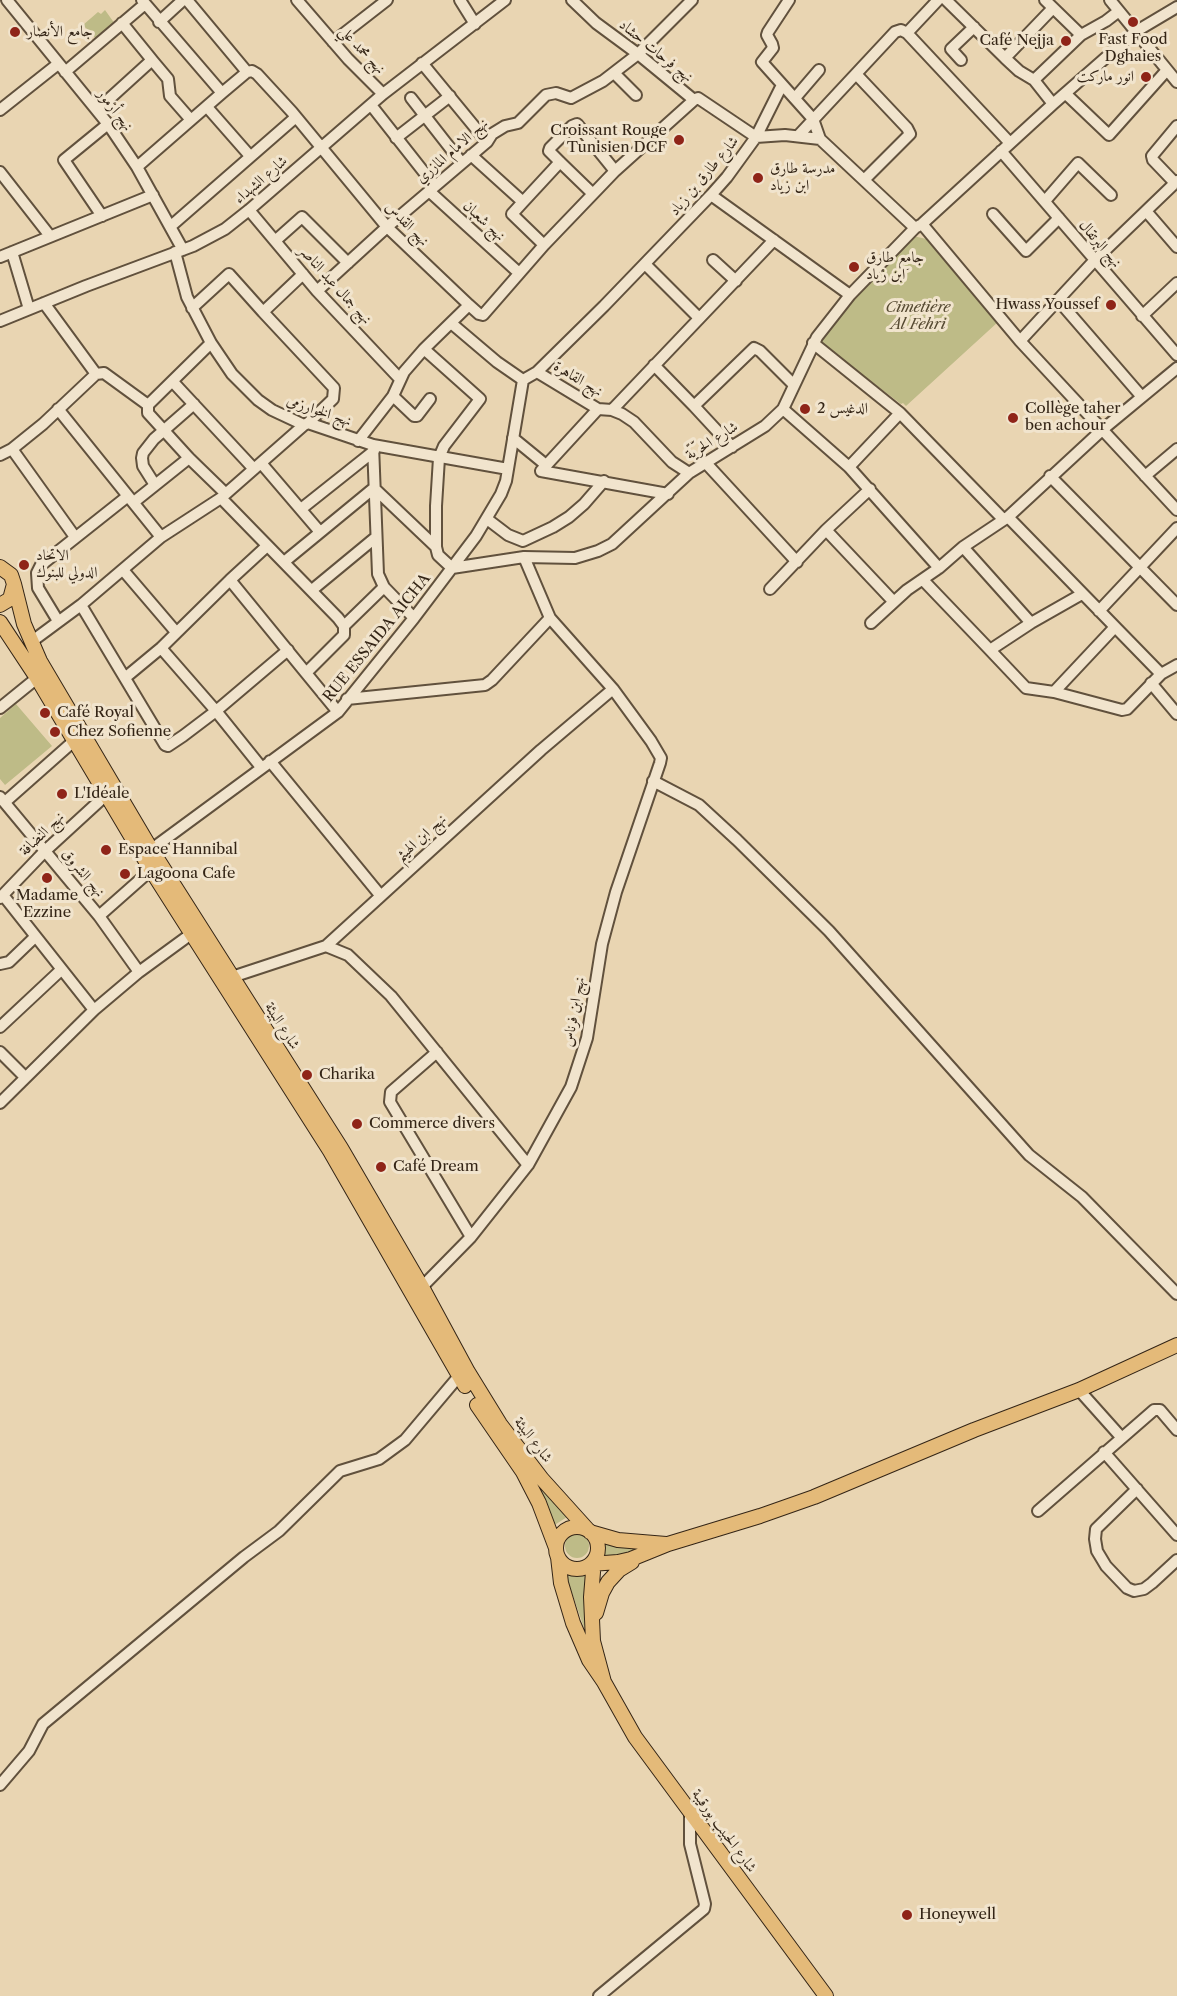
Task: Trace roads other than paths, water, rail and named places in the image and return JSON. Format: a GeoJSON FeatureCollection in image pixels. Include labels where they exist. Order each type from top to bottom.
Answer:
{"type":"FeatureCollection","features":[{"type":"Feature","properties":{"kind":"main road","name":"شارع البيئة"},"geometry":{"type":"LineString","coordinates":[[0,554],[39,661],[147,853],[151,870],[500,1424],[542,1479],[589,1531]]}},
{"type":"Feature","properties":{"kind":"main road"},"geometry":{"type":"LineString","coordinates":[[0,605],[10,599],[14,592],[8,575]]}},
{"type":"Feature","properties":{"kind":"main road","name":"شارع البيئة"},"geometry":{"type":"LineString","coordinates":[[0,622],[75,740],[106,795],[232,977],[341,1148],[459,1376],[489,1425],[523,1472],[557,1552],[561,1583],[573,1623],[589,1660],[604,1682]]}},
{"type":"Feature","properties":{"kind":"main road"},"geometry":{"type":"LineString","coordinates":[[597,1654],[597,1610],[602,1593],[608,1582],[620,1570],[644,1555],[668,1544],[814,1497],[974,1430],[1079,1390],[1177,1345]]}},
{"type":"Feature","properties":{"kind":"main road"},"geometry":{"type":"LineString","coordinates":[[644,1555],[618,1562],[591,1564],[576,1569],[565,1565],[557,1552],[561,1534],[581,1527],[618,1540],[668,1544]]}},
{"type":"Feature","properties":{"kind":"main road"},"geometry":{"type":"LineString","coordinates":[[589,1531],[597,1543],[598,1550],[591,1564],[593,1572],[592,1625],[593,1641],[604,1682]]}},
{"type":"Feature","properties":{"kind":"main road","name":"شارع الحبيب بورقيبة"},"geometry":{"type":"LineString","coordinates":[[604,1682],[635,1737],[825,1996]]}},
{"type":"Feature","properties":{"kind":"street","name":"نهج أزمور"},"geometry":{"type":"LineString","coordinates":[[7,0],[108,124],[171,226],[179,251]]}},
{"type":"Feature","properties":{"kind":"street"},"geometry":{"type":"LineString","coordinates":[[159,22],[185,0]]}},
{"type":"Feature","properties":{"kind":"street","name":"نهج القدس"},"geometry":{"type":"LineString","coordinates":[[185,0],[247,72],[257,74],[296,117],[387,227],[479,314],[483,315],[487,312],[519,273]]}},
{"type":"Feature","properties":{"kind":"street","name":"نهج محمد علي"},"geometry":{"type":"LineString","coordinates":[[297,0],[382,94]]}},
{"type":"Feature","properties":{"kind":"street"},"geometry":{"type":"LineString","coordinates":[[333,42],[387,0]]}},
{"type":"Feature","properties":{"kind":"street"},"geometry":{"type":"LineString","coordinates":[[459,0],[475,24]]}},
{"type":"Feature","properties":{"kind":"street","name":"شارع الشهداء"},"geometry":{"type":"LineString","coordinates":[[0,321],[179,251],[216,234],[249,210],[382,94],[505,0]]}},
{"type":"Feature","properties":{"kind":"street"},"geometry":{"type":"LineString","coordinates":[[636,94],[614,73],[638,54],[692,0]]}},
{"type":"Feature","properties":{"kind":"street"},"geometry":{"type":"LineString","coordinates":[[789,0],[768,32],[767,35],[773,48],[762,62],[813,118],[820,138],[919,226],[1020,341],[1177,510]]}},
{"type":"Feature","properties":{"kind":"street"},"geometry":{"type":"LineString","coordinates":[[907,33],[938,0]]}},
{"type":"Feature","properties":{"kind":"street"},"geometry":{"type":"LineString","coordinates":[[946,0],[1019,71],[1035,80],[1053,104]]}},
{"type":"Feature","properties":{"kind":"street"},"geometry":{"type":"LineString","coordinates":[[1110,0],[1177,82]]}},
{"type":"Feature","properties":{"kind":"street"},"geometry":{"type":"LineString","coordinates":[[0,109],[62,68],[122,23],[143,2],[222,93]]}},
{"type":"Feature","properties":{"kind":"street","name":"نهج فرحات حشاد"},"geometry":{"type":"LineString","coordinates":[[579,2],[596,23],[694,100],[700,100],[756,137]]}},
{"type":"Feature","properties":{"kind":"street"},"geometry":{"type":"LineString","coordinates":[[1005,58],[1049,4],[1081,35]]}},
{"type":"Feature","properties":{"kind":"street","name":"شارع الحرّيّة"},"geometry":{"type":"LineString","coordinates":[[452,568],[525,557],[575,558],[598,551],[612,544],[689,473],[765,426],[783,409],[813,343],[850,295],[919,226],[1053,104],[1135,32],[1177,7]]}},
{"type":"Feature","properties":{"kind":"street"},"geometry":{"type":"LineString","coordinates":[[1035,80],[1081,35],[1119,11]]}},
{"type":"Feature","properties":{"kind":"street"},"geometry":{"type":"LineString","coordinates":[[122,23],[168,79],[170,96],[191,120]]}},
{"type":"Feature","properties":{"kind":"street"},"geometry":{"type":"LineString","coordinates":[[961,60],[951,49],[974,27]]}},
{"type":"Feature","properties":{"kind":"street"},"geometry":{"type":"LineString","coordinates":[[798,136],[897,31],[902,30],[1010,143]]}},
{"type":"Feature","properties":{"kind":"street"},"geometry":{"type":"LineString","coordinates":[[97,110],[152,60]]}},
{"type":"Feature","properties":{"kind":"street"},"geometry":{"type":"LineString","coordinates":[[422,63],[487,142]]}},
{"type":"Feature","properties":{"kind":"street"},"geometry":{"type":"LineString","coordinates":[[795,98],[819,70]]}},
{"type":"Feature","properties":{"kind":"street"},"geometry":{"type":"LineString","coordinates":[[1066,94],[1109,135],[1167,70]]}},
{"type":"Feature","properties":{"kind":"street"},"geometry":{"type":"LineString","coordinates":[[136,167],[247,72]]}},
{"type":"Feature","properties":{"kind":"street","name":"نهج الامام المازري"},"geometry":{"type":"LineString","coordinates":[[317,291],[461,162],[487,142],[495,131],[518,123],[546,95],[556,93],[570,98],[614,73]]}},
{"type":"Feature","properties":{"kind":"street"},"geometry":{"type":"LineString","coordinates":[[856,74],[910,134],[865,179]]}},
{"type":"Feature","properties":{"kind":"street"},"geometry":{"type":"LineString","coordinates":[[756,137],[783,87]]}},
{"type":"Feature","properties":{"kind":"street"},"geometry":{"type":"LineString","coordinates":[[396,138],[450,96]]}},
{"type":"Feature","properties":{"kind":"street"},"geometry":{"type":"LineString","coordinates":[[411,98],[461,162]]}},
{"type":"Feature","properties":{"kind":"street"},"geometry":{"type":"LineString","coordinates":[[519,273],[615,171],[694,100]]}},
{"type":"Feature","properties":{"kind":"street","name":"نهج شعبان"},"geometry":{"type":"LineString","coordinates":[[371,105],[432,188],[519,273]]}},
{"type":"Feature","properties":{"kind":"street"},"geometry":{"type":"LineString","coordinates":[[207,107],[250,156]]}},
{"type":"Feature","properties":{"kind":"street"},"geometry":{"type":"LineString","coordinates":[[171,226],[296,117]]}},
{"type":"Feature","properties":{"kind":"street"},"geometry":{"type":"LineString","coordinates":[[102,216],[64,160],[108,124]]}},
{"type":"Feature","properties":{"kind":"street"},"geometry":{"type":"LineString","coordinates":[[592,194],[549,149],[576,124],[615,171]]}},
{"type":"Feature","properties":{"kind":"street"},"geometry":{"type":"LineString","coordinates":[[1020,341],[1094,261],[1176,182],[1152,156],[1177,126]]}},
{"type":"Feature","properties":{"kind":"street","name":"شارع طارق بن زياد"},"geometry":{"type":"LineString","coordinates":[[537,372],[711,195],[756,137],[785,135],[820,138]]}},
{"type":"Feature","properties":{"kind":"street","name":"نهج البرتقال"},"geometry":{"type":"LineString","coordinates":[[1001,151],[1177,355]]}},
{"type":"Feature","properties":{"kind":"street"},"geometry":{"type":"LineString","coordinates":[[471,155],[523,202]]}},
{"type":"Feature","properties":{"kind":"street"},"geometry":{"type":"LineString","coordinates":[[544,245],[512,214],[560,162]]}},
{"type":"Feature","properties":{"kind":"street"},"geometry":{"type":"LineString","coordinates":[[1045,201],[1078,163],[1110,195]]}},
{"type":"Feature","properties":{"kind":"street"},"geometry":{"type":"LineString","coordinates":[[0,172],[50,236]]}},
{"type":"Feature","properties":{"kind":"street"},"geometry":{"type":"LineString","coordinates":[[0,257],[153,195]]}},
{"type":"Feature","properties":{"kind":"street"},"geometry":{"type":"LineString","coordinates":[[711,195],[850,295]]}},
{"type":"Feature","properties":{"kind":"street","name":"نهج جمال عبد الناصر"},"geometry":{"type":"LineString","coordinates":[[249,210],[317,291],[400,379]]}},
{"type":"Feature","properties":{"kind":"street"},"geometry":{"type":"LineString","coordinates":[[1146,211],[1177,247]]}},
{"type":"Feature","properties":{"kind":"street"},"geometry":{"type":"LineString","coordinates":[[993,214],[1026,251],[1059,218]]}},
{"type":"Feature","properties":{"kind":"street"},"geometry":{"type":"LineString","coordinates":[[275,241],[302,217],[348,262]]}},
{"type":"Feature","properties":{"kind":"street"},"geometry":{"type":"LineString","coordinates":[[612,410],[774,240]]}},
{"type":"Feature","properties":{"kind":"street","name":"نهج الخوارزمي"},"geometry":{"type":"LineString","coordinates":[[179,251],[181,279],[192,308],[212,343],[232,374],[258,400],[272,410],[373,448],[508,469]]}},
{"type":"Feature","properties":{"kind":"street"},"geometry":{"type":"LineString","coordinates":[[12,252],[29,309]]}},
{"type":"Feature","properties":{"kind":"street"},"geometry":{"type":"LineString","coordinates":[[713,260],[736,281]]}},
{"type":"Feature","properties":{"kind":"street"},"geometry":{"type":"LineString","coordinates":[[645,264],[699,318]]}},
{"type":"Feature","properties":{"kind":"street"},"geometry":{"type":"LineString","coordinates":[[31,642],[81,605],[161,537],[223,496],[333,399],[334,388],[229,274],[192,308]]}},
{"type":"Feature","properties":{"kind":"street"},"geometry":{"type":"LineString","coordinates":[[262,312],[303,274]]}},
{"type":"Feature","properties":{"kind":"street"},"geometry":{"type":"LineString","coordinates":[[1142,316],[1177,283]]}},
{"type":"Feature","properties":{"kind":"street"},"geometry":{"type":"LineString","coordinates":[[1058,300],[1142,397]]}},
{"type":"Feature","properties":{"kind":"street"},"geometry":{"type":"LineString","coordinates":[[44,303],[96,374]]}},
{"type":"Feature","properties":{"kind":"street"},"geometry":{"type":"LineString","coordinates":[[358,441],[393,396],[400,379],[424,349],[469,305]]}},
{"type":"Feature","properties":{"kind":"street"},"geometry":{"type":"LineString","coordinates":[[451,323],[497,362],[523,380]]}},
{"type":"Feature","properties":{"kind":"street"},"geometry":{"type":"LineString","coordinates":[[212,343],[148,405],[148,413],[267,546],[312,590],[344,626],[344,634],[306,673]]}},
{"type":"Feature","properties":{"kind":"street"},"geometry":{"type":"LineString","coordinates":[[813,343],[900,412],[1161,674]]}},
{"type":"Feature","properties":{"kind":"street"},"geometry":{"type":"LineString","coordinates":[[694,406],[754,348],[760,351],[794,385]]}},
{"type":"Feature","properties":{"kind":"street"},"geometry":{"type":"LineString","coordinates":[[424,349],[480,399],[444,446],[440,458],[436,506],[436,547],[438,555],[452,568]]}},
{"type":"Feature","properties":{"kind":"street"},"geometry":{"type":"LineString","coordinates":[[654,365],[732,447]]}},
{"type":"Feature","properties":{"kind":"street"},"geometry":{"type":"LineString","coordinates":[[871,622],[963,547],[1006,518],[1102,430],[1176,370]]}},
{"type":"Feature","properties":{"kind":"street","name":"نهج القاهرة"},"geometry":{"type":"LineString","coordinates":[[523,380],[537,372],[598,409],[612,410],[634,422],[672,462],[689,473]]}},
{"type":"Feature","properties":{"kind":"street"},"geometry":{"type":"LineString","coordinates":[[0,455],[43,424],[96,374],[104,373],[148,405]]}},
{"type":"Feature","properties":{"kind":"street","name":"RUE ESSAIDA AICHA"},"geometry":{"type":"LineString","coordinates":[[147,853],[338,712],[414,618],[487,519],[506,481],[523,380]]}},
{"type":"Feature","properties":{"kind":"street"},"geometry":{"type":"LineString","coordinates":[[173,382],[301,509],[320,532]]}},
{"type":"Feature","properties":{"kind":"street"},"geometry":{"type":"LineString","coordinates":[[393,396],[414,416],[417,416],[430,399]]}},
{"type":"Feature","properties":{"kind":"street"},"geometry":{"type":"LineString","coordinates":[[155,485],[143,466],[142,458],[154,439],[194,404]]}},
{"type":"Feature","properties":{"kind":"street"},"geometry":{"type":"LineString","coordinates":[[58,409],[161,537]]}},
{"type":"Feature","properties":{"kind":"street"},"geometry":{"type":"LineString","coordinates":[[544,468],[598,409]]}},
{"type":"Feature","properties":{"kind":"street"},"geometry":{"type":"LineString","coordinates":[[783,409],[849,467],[939,568]]}},
{"type":"Feature","properties":{"kind":"street"},"geometry":{"type":"LineString","coordinates":[[849,467],[900,412]]}},
{"type":"Feature","properties":{"kind":"street"},"geometry":{"type":"LineString","coordinates":[[513,438],[544,468],[668,494]]}},
{"type":"Feature","properties":{"kind":"street"},"geometry":{"type":"LineString","coordinates":[[12,448],[75,537]]}},
{"type":"Feature","properties":{"kind":"street"},"geometry":{"type":"LineString","coordinates":[[301,509],[373,448]]}},
{"type":"Feature","properties":{"kind":"street"},"geometry":{"type":"LineString","coordinates":[[373,448],[376,566],[384,587],[414,618]]}},
{"type":"Feature","properties":{"kind":"street"},"geometry":{"type":"LineString","coordinates":[[1145,476],[1177,449]]}},
{"type":"Feature","properties":{"kind":"street"},"geometry":{"type":"LineString","coordinates":[[58,621],[38,588],[37,573],[40,565],[75,537],[155,485],[189,458]]}},
{"type":"Feature","properties":{"kind":"street"},"geometry":{"type":"LineString","coordinates":[[705,462],[797,562]]}},
{"type":"Feature","properties":{"kind":"street"},"geometry":{"type":"LineString","coordinates":[[1050,476],[1177,605]]}},
{"type":"Feature","properties":{"kind":"street"},"geometry":{"type":"LineString","coordinates":[[487,519],[508,535],[523,541],[569,517],[604,481]]}},
{"type":"Feature","properties":{"kind":"street"},"geometry":{"type":"LineString","coordinates":[[374,488],[436,547]]}},
{"type":"Feature","properties":{"kind":"street"},"geometry":{"type":"LineString","coordinates":[[284,562],[374,488]]}},
{"type":"Feature","properties":{"kind":"street"},"geometry":{"type":"LineString","coordinates":[[770,589],[870,489]]}},
{"type":"Feature","properties":{"kind":"street"},"geometry":{"type":"LineString","coordinates":[[1099,611],[1177,528]]}},
{"type":"Feature","properties":{"kind":"street"},"geometry":{"type":"LineString","coordinates":[[826,531],[893,602]]}},
{"type":"Feature","properties":{"kind":"street"},"geometry":{"type":"LineString","coordinates":[[312,590],[375,538]]}},
{"type":"Feature","properties":{"kind":"street"},"geometry":{"type":"LineString","coordinates":[[126,677],[161,648],[267,546]]}},
{"type":"Feature","properties":{"kind":"street"},"geometry":{"type":"LineString","coordinates":[[963,547],[1031,623]]}},
{"type":"Feature","properties":{"kind":"street"},"geometry":{"type":"LineString","coordinates":[[525,557],[550,618],[613,689]]}},
{"type":"Feature","properties":{"kind":"street"},"geometry":{"type":"LineString","coordinates":[[123,570],[176,632]]}},
{"type":"Feature","properties":{"kind":"street"},"geometry":{"type":"LineString","coordinates":[[230,580],[338,712]]}},
{"type":"Feature","properties":{"kind":"street"},"geometry":{"type":"LineString","coordinates":[[923,580],[1026,688],[1054,692],[1122,710],[1127,709],[1161,674],[1177,664]]}},
{"type":"Feature","properties":{"kind":"street"},"geometry":{"type":"LineString","coordinates":[[344,626],[384,587]]}},
{"type":"Feature","properties":{"kind":"street"},"geometry":{"type":"LineString","coordinates":[[990,650],[1082,594]]}},
{"type":"Feature","properties":{"kind":"street"},"geometry":{"type":"LineString","coordinates":[[81,605],[165,745],[168,746],[216,711],[288,650]]}},
{"type":"Feature","properties":{"kind":"street"},"geometry":{"type":"LineString","coordinates":[[347,699],[485,685],[550,618]]}},
{"type":"Feature","properties":{"kind":"street"},"geometry":{"type":"LineString","coordinates":[[1054,692],[1115,627]]}},
{"type":"Feature","properties":{"kind":"street"},"geometry":{"type":"LineString","coordinates":[[161,648],[266,764],[380,896]]}},
{"type":"Feature","properties":{"kind":"street"},"geometry":{"type":"LineString","coordinates":[[0,708],[37,678]]}},
{"type":"Feature","properties":{"kind":"street"},"geometry":{"type":"LineString","coordinates":[[1151,683],[1177,714]]}},
{"type":"Feature","properties":{"kind":"street","name":"نهج ابن فرناس"},"geometry":{"type":"LineString","coordinates":[[417,1292],[471,1237],[528,1165],[564,1101],[580,1060],[587,1038],[602,944],[616,892],[661,758],[613,689]]}},
{"type":"Feature","properties":{"kind":"street","name":"نهج ابن الهيثم"},"geometry":{"type":"LineString","coordinates":[[232,977],[326,946],[541,750],[613,689]]}},
{"type":"Feature","properties":{"kind":"street"},"geometry":{"type":"LineString","coordinates":[[2,800],[75,740]]}},
{"type":"Feature","properties":{"kind":"street"},"geometry":{"type":"LineString","coordinates":[[654,781],[699,805],[737,840],[829,931],[1029,1155],[1082,1197],[1177,1294]]}},
{"type":"Feature","properties":{"kind":"street","name":"نهج النضافة"},"geometry":{"type":"LineString","coordinates":[[1,896],[45,851],[106,795]]}},
{"type":"Feature","properties":{"kind":"street","name":"نهج الشروق"},"geometry":{"type":"LineString","coordinates":[[2,800],[99,916],[139,972]]}},
{"type":"Feature","properties":{"kind":"street"},"geometry":{"type":"LineString","coordinates":[[99,916],[151,870]]}},
{"type":"Feature","properties":{"kind":"street"},"geometry":{"type":"LineString","coordinates":[[1,896],[94,1010]]}},
{"type":"Feature","properties":{"kind":"street"},"geometry":{"type":"LineString","coordinates":[[0,1103],[94,1010],[139,972],[191,934]]}},
{"type":"Feature","properties":{"kind":"street"},"geometry":{"type":"LineString","coordinates":[[0,964],[9,962],[35,937]]}},
{"type":"Feature","properties":{"kind":"street"},"geometry":{"type":"LineString","coordinates":[[326,946],[348,955],[382,988],[528,1165]]}},
{"type":"Feature","properties":{"kind":"street"},"geometry":{"type":"LineString","coordinates":[[0,1027],[61,970]]}},
{"type":"Feature","properties":{"kind":"street"},"geometry":{"type":"LineString","coordinates":[[0,1052],[25,1077]]}},
{"type":"Feature","properties":{"kind":"street"},"geometry":{"type":"LineString","coordinates":[[437,1052],[391,1092],[390,1102],[471,1237]]}},
{"type":"Feature","properties":{"kind":"street"},"geometry":{"type":"LineString","coordinates":[[0,1785],[29,1751],[43,1724],[244,1557],[279,1531],[340,1471],[379,1459],[405,1440],[459,1376]]}},
{"type":"Feature","properties":{"kind":"street"},"geometry":{"type":"LineString","coordinates":[[1079,1390],[1121,1437]]}},
{"type":"Feature","properties":{"kind":"street"},"geometry":{"type":"LineString","coordinates":[[1038,1511],[1151,1412],[1157,1409],[1177,1430]]}},
{"type":"Feature","properties":{"kind":"street"},"geometry":{"type":"LineString","coordinates":[[1104,1452],[1177,1535]]}},
{"type":"Feature","properties":{"kind":"street"},"geometry":{"type":"LineString","coordinates":[[1137,1489],[1096,1529],[1095,1539],[1106,1566],[1127,1588],[1134,1591],[1144,1589],[1177,1560]]}},
{"type":"Feature","properties":{"kind":"street"},"geometry":{"type":"LineString","coordinates":[[599,1996],[704,1909],[705,1904],[690,1844],[690,1813]]}},
{"type":"Feature","properties":{"kind":"place","name":"Fast Food Dghaies"},"geometry":{"type":"Point","coordinates":[1133,22]}},
{"type":"Feature","properties":{"kind":"place","name":"جامع الأنصار"},"geometry":{"type":"Point","coordinates":[15,32]}},
{"type":"Feature","properties":{"kind":"place","name":"Café Nejja"},"geometry":{"type":"Point","coordinates":[1066,41]}},
{"type":"Feature","properties":{"kind":"place","name":"انور ماركت"},"geometry":{"type":"Point","coordinates":[1146,77]}},
{"type":"Feature","properties":{"kind":"place","name":"Croissant Rouge Tunisien DCF"},"geometry":{"type":"Point","coordinates":[679,140]}},
{"type":"Feature","properties":{"kind":"place","name":"مدرسة طارق ابن زياد"},"geometry":{"type":"Point","coordinates":[758,178]}},
{"type":"Feature","properties":{"kind":"place","name":"جامع طارق ابن زياد"},"geometry":{"type":"Point","coordinates":[854,267]}},
{"type":"Feature","properties":{"kind":"place","name":"Hwass Youssef"},"geometry":{"type":"Point","coordinates":[1111,305]}},
{"type":"Feature","properties":{"kind":"place","name":"الدغيس 2"},"geometry":{"type":"Point","coordinates":[805,409]}},
{"type":"Feature","properties":{"kind":"place","name":"Collège taher ben achour"},"geometry":{"type":"Point","coordinates":[1013,418]}},
{"type":"Feature","properties":{"kind":"place","name":"الاتحاد الدولي للبنوك"},"geometry":{"type":"Point","coordinates":[24,565]}},
{"type":"Feature","properties":{"kind":"place","name":"Café Royal"},"geometry":{"type":"Point","coordinates":[45,713]}},
{"type":"Feature","properties":{"kind":"place","name":"Chez Sofienne"},"geometry":{"type":"Point","coordinates":[55,732]}},
{"type":"Feature","properties":{"kind":"place","name":"L'Idéale"},"geometry":{"type":"Point","coordinates":[62,794]}},
{"type":"Feature","properties":{"kind":"place","name":"Espace Hannibal"},"geometry":{"type":"Point","coordinates":[106,850]}},
{"type":"Feature","properties":{"kind":"place","name":"Lagoona Cafe"},"geometry":{"type":"Point","coordinates":[125,874]}},
{"type":"Feature","properties":{"kind":"place","name":"Madame Ezzine"},"geometry":{"type":"Point","coordinates":[47,878]}},
{"type":"Feature","properties":{"kind":"place","name":"Charika"},"geometry":{"type":"Point","coordinates":[307,1075]}},
{"type":"Feature","properties":{"kind":"place","name":"Commerce divers"},"geometry":{"type":"Point","coordinates":[357,1124]}},
{"type":"Feature","properties":{"kind":"place","name":"Café Dream"},"geometry":{"type":"Point","coordinates":[381,1167]}},
{"type":"Feature","properties":{"kind":"place","name":"Honeywell"},"geometry":{"type":"Point","coordinates":[907,1915]}},
{"type":"Feature","properties":{"kind":"park label","name":"Cimetière Al Fehri"},"geometry":{"type":"Point","coordinates":[918,316]}}]}
